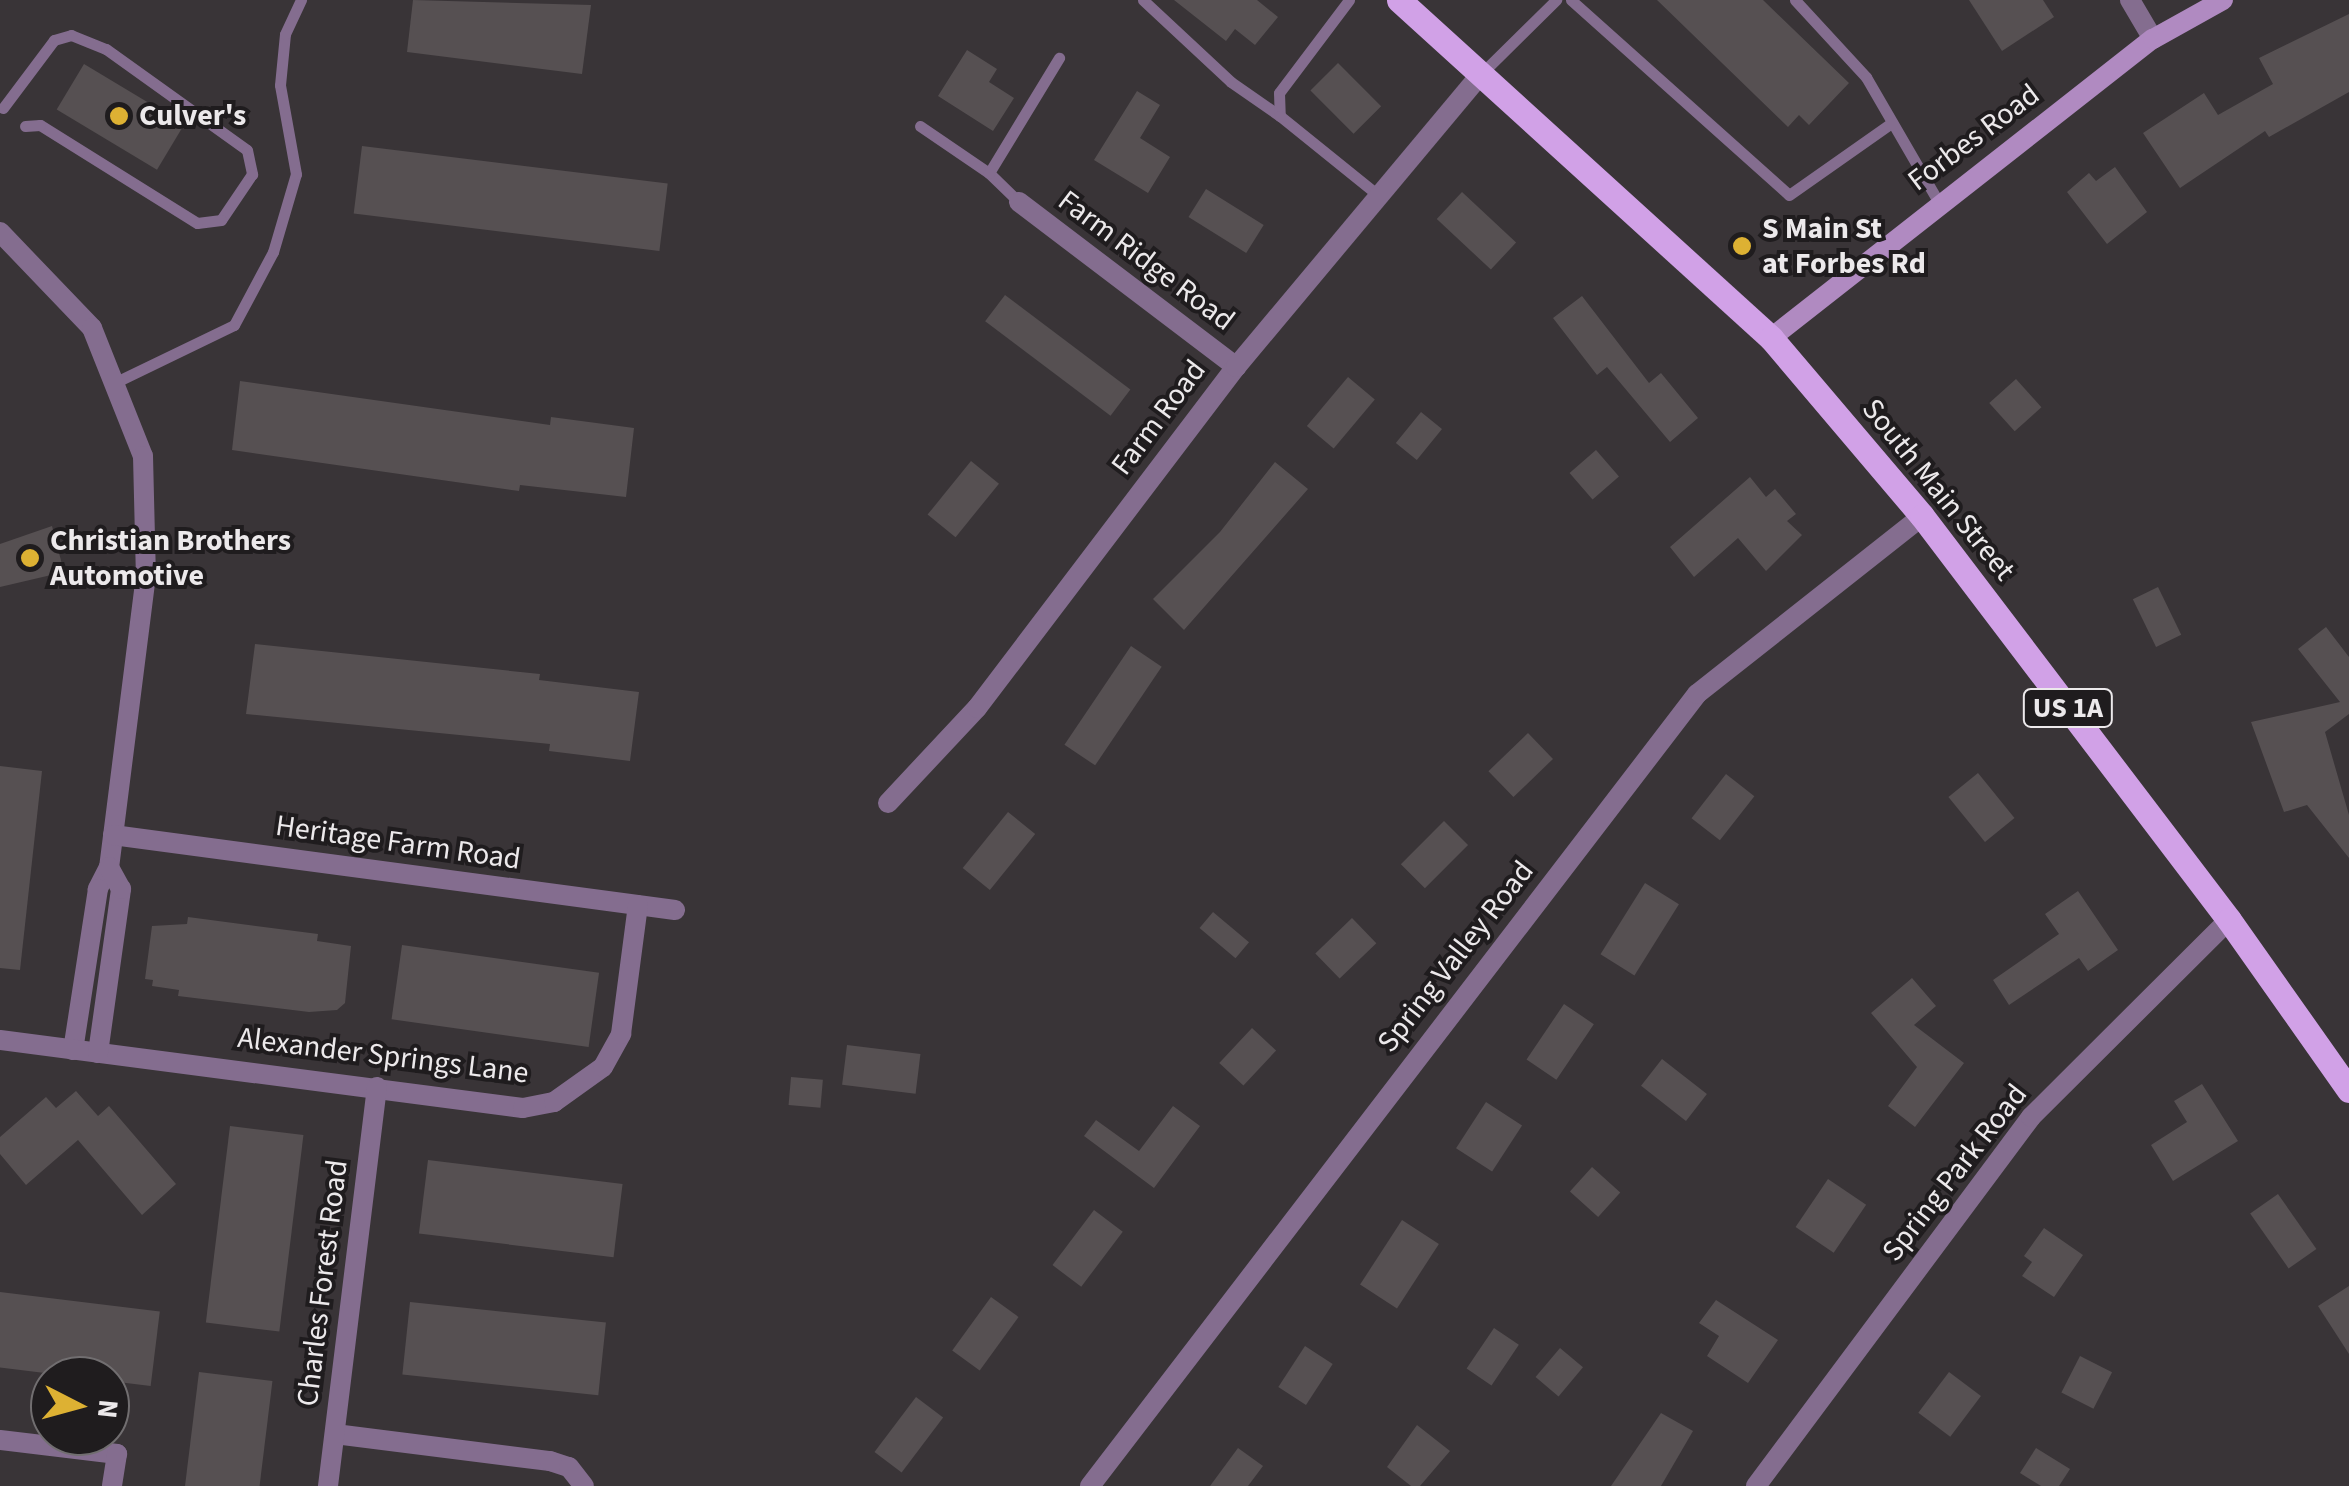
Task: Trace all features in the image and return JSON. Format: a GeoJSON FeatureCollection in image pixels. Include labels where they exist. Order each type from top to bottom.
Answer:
{"type":"FeatureCollection","features":[{"type":"Feature","properties":{"kind":"main road","name":"South Main Street"},"geometry":{"type":"LineString","coordinates":[[1399,0],[1483,72],[1770,338],[1922,516],[2229,920],[2349,1090]]}},
{"type":"Feature","properties":{"kind":"street"},"geometry":{"type":"LineString","coordinates":[[2130,0],[2154,38]]}},
{"type":"Feature","properties":{"kind":"street","name":"Forbes Road"},"geometry":{"type":"LineString","coordinates":[[1770,338],[1938,202],[2154,38],[2223,0]]}},
{"type":"Feature","properties":{"kind":"street","name":"Farm Road"},"geometry":{"type":"LineString","coordinates":[[888,803],[977,708],[1236,368],[1483,72]]}},
{"type":"Feature","properties":{"kind":"street","name":"Farm Ridge Road"},"geometry":{"type":"LineString","coordinates":[[1020,202],[1236,368]]}},
{"type":"Feature","properties":{"kind":"street"},"geometry":{"type":"LineString","coordinates":[[0,232],[92,328],[143,456],[146,575],[109,867],[98,888],[73,1050]]}},
{"type":"Feature","properties":{"kind":"street","name":"Spring Valley Road"},"geometry":{"type":"LineString","coordinates":[[1090,1486],[1697,694],[1922,516]]}},
{"type":"Feature","properties":{"kind":"street","name":"Heritage Farm Road"},"geometry":{"type":"LineString","coordinates":[[113,836],[675,910]]}},
{"type":"Feature","properties":{"kind":"street"},"geometry":{"type":"LineString","coordinates":[[98,1053],[121,889],[109,867]]}},
{"type":"Feature","properties":{"kind":"street","name":"Alexander Springs Lane"},"geometry":{"type":"LineString","coordinates":[[0,1040],[523,1108],[554,1102],[604,1067],[621,1034],[638,905]]}},
{"type":"Feature","properties":{"kind":"street","name":"Spring Park Road"},"geometry":{"type":"LineString","coordinates":[[1756,1486],[2031,1117],[2229,920]]}},
{"type":"Feature","properties":{"kind":"street","name":"Charles Forest Road"},"geometry":{"type":"LineString","coordinates":[[328,1486],[377,1086]]}},
{"type":"Feature","properties":{"kind":"street"},"geometry":{"type":"LineString","coordinates":[[335,1434],[550,1461],[569,1468],[584,1486]]}},
{"type":"Feature","properties":{"kind":"street"},"geometry":{"type":"LineString","coordinates":[[0,1440],[117,1454],[112,1486]]}},
{"type":"Feature","properties":{"kind":"lane"},"geometry":{"type":"LineString","coordinates":[[114,383],[234,325],[273,252],[296,174],[280,85],[285,34],[301,0]]}},
{"type":"Feature","properties":{"kind":"lane"},"geometry":{"type":"LineString","coordinates":[[1144,0],[1232,82],[1379,196]]}},
{"type":"Feature","properties":{"kind":"lane"},"geometry":{"type":"LineString","coordinates":[[1280,116],[1279,93],[1349,0]]}},
{"type":"Feature","properties":{"kind":"lane"},"geometry":{"type":"LineString","coordinates":[[1483,72],[1556,0]]}},
{"type":"Feature","properties":{"kind":"lane"},"geometry":{"type":"LineString","coordinates":[[1571,0],[1789,195],[1890,124]]}},
{"type":"Feature","properties":{"kind":"lane"},"geometry":{"type":"LineString","coordinates":[[1795,0],[1866,77],[1938,202]]}},
{"type":"Feature","properties":{"kind":"lane"},"geometry":{"type":"LineString","coordinates":[[3,108],[54,40],[72,35],[106,49],[247,150],[252,174],[220,220],[197,223],[40,124],[25,126]]}},
{"type":"Feature","properties":{"kind":"lane"},"geometry":{"type":"LineString","coordinates":[[989,172],[1059,58]]}},
{"type":"Feature","properties":{"kind":"lane"},"geometry":{"type":"LineString","coordinates":[[920,126],[989,172],[1020,202]]}},
{"type":"Feature","properties":{"kind":"building"},"geometry":{"type":"Polygon","coordinates":[[[413,0],[591,5],[582,74],[407,52],[413,0]]]}},
{"type":"Feature","properties":{"kind":"building"},"geometry":{"type":"Polygon","coordinates":[[[1174,0],[1257,0],[1278,17],[1255,45],[1235,29],[1226,41],[1174,0]]]}},
{"type":"Feature","properties":{"kind":"building"},"geometry":{"type":"Polygon","coordinates":[[[1657,0],[1763,0],[1849,83],[1809,125],[1799,115],[1788,127],[1657,0]]]}},
{"type":"Feature","properties":{"kind":"building"},"geometry":{"type":"Polygon","coordinates":[[[1969,0],[2043,0],[2054,17],[2002,51],[1969,0]]]}},
{"type":"Feature","properties":{"kind":"building"},"geometry":{"type":"Polygon","coordinates":[[[2349,14],[2349,92],[2269,137],[2265,131],[2180,188],[2143,133],[2204,93],[2218,115],[2273,84],[2259,58],[2349,14]]]}},
{"type":"Feature","properties":{"kind":"building"},"geometry":{"type":"Polygon","coordinates":[[[967,50],[997,69],[989,82],[1014,98],[993,131],[938,96],[967,50]]]}},
{"type":"Feature","properties":{"kind":"building"},"geometry":{"type":"Polygon","coordinates":[[[1338,63],[1381,106],[1354,134],[1310,91],[1338,63]]]}},
{"type":"Feature","properties":{"kind":"building","name":"Culver's"},"geometry":{"type":"Polygon","coordinates":[[[84,64],[184,124],[157,170],[57,109],[84,64]]]}},
{"type":"Feature","properties":{"kind":"building"},"geometry":{"type":"Polygon","coordinates":[[[1137,91],[1160,105],[1140,138],[1170,157],[1148,193],[1094,160],[1137,91]]]}},
{"type":"Feature","properties":{"kind":"building"},"geometry":{"type":"Polygon","coordinates":[[[362,146],[668,184],[659,251],[354,213],[362,146]]]}},
{"type":"Feature","properties":{"kind":"building"},"geometry":{"type":"Polygon","coordinates":[[[2115,167],[2147,212],[2107,244],[2067,192],[2089,173],[2096,181],[2115,167]]]}},
{"type":"Feature","properties":{"kind":"building"},"geometry":{"type":"Polygon","coordinates":[[[1206,189],[1264,225],[1246,253],[1189,217],[1206,189]]]}},
{"type":"Feature","properties":{"kind":"building"},"geometry":{"type":"Polygon","coordinates":[[[1462,192],[1516,242],[1491,270],[1437,219],[1462,192]]]}},
{"type":"Feature","properties":{"kind":"building"},"geometry":{"type":"Polygon","coordinates":[[[1005,295],[1130,389],[1111,416],[985,321],[1005,295]]]}},
{"type":"Feature","properties":{"kind":"building"},"geometry":{"type":"Polygon","coordinates":[[[1582,296],[1649,383],[1661,373],[1698,418],[1670,442],[1607,367],[1597,375],[1553,318],[1582,296]]]}},
{"type":"Feature","properties":{"kind":"building"},"geometry":{"type":"Polygon","coordinates":[[[1348,377],[1375,399],[1334,449],[1307,426],[1348,377]]]}},
{"type":"Feature","properties":{"kind":"building"},"geometry":{"type":"Polygon","coordinates":[[[2016,379],[2041,407],[2015,431],[1989,403],[2016,379]]]}},
{"type":"Feature","properties":{"kind":"building"},"geometry":{"type":"Polygon","coordinates":[[[240,381],[550,425],[551,417],[634,428],[626,497],[520,485],[519,491],[232,450],[240,381]]]}},
{"type":"Feature","properties":{"kind":"building"},"geometry":{"type":"Polygon","coordinates":[[[1421,412],[1442,429],[1417,460],[1396,443],[1421,412]]]}},
{"type":"Feature","properties":{"kind":"building"},"geometry":{"type":"Polygon","coordinates":[[[1596,450],[1619,476],[1593,499],[1570,473],[1596,450]]]}},
{"type":"Feature","properties":{"kind":"building"},"geometry":{"type":"Polygon","coordinates":[[[971,461],[999,484],[956,537],[928,515],[971,461]]]}},
{"type":"Feature","properties":{"kind":"building"},"geometry":{"type":"Polygon","coordinates":[[[1275,462],[1308,489],[1184,630],[1153,599],[1220,532],[1275,462]]]}},
{"type":"Feature","properties":{"kind":"building"},"geometry":{"type":"Polygon","coordinates":[[[1750,477],[1766,497],[1775,489],[1796,514],[1787,521],[1802,535],[1766,571],[1738,538],[1694,577],[1670,547],[1750,477]]]}},
{"type":"Feature","properties":{"kind":"building","name":"Christian Brothers Automotive"},"geometry":{"type":"Polygon","coordinates":[[[52,526],[64,572],[0,587],[0,544],[52,526]]]}},
{"type":"Feature","properties":{"kind":"building"},"geometry":{"type":"Polygon","coordinates":[[[2158,587],[2181,635],[2156,647],[2133,599],[2158,587]]]}},
{"type":"Feature","properties":{"kind":"building"},"geometry":{"type":"Polygon","coordinates":[[[2326,627],[2349,657],[2349,714],[2325,732],[2349,815],[2349,858],[2307,805],[2284,812],[2251,722],[2340,702],[2298,649],[2326,627]]]}},
{"type":"Feature","properties":{"kind":"building"},"geometry":{"type":"Polygon","coordinates":[[[255,644],[540,674],[539,680],[639,692],[630,761],[549,751],[550,744],[246,714],[255,644]]]}},
{"type":"Feature","properties":{"kind":"building"},"geometry":{"type":"Polygon","coordinates":[[[1131,646],[1162,667],[1095,765],[1064,745],[1131,646]]]}},
{"type":"Feature","properties":{"kind":"building"},"geometry":{"type":"Polygon","coordinates":[[[1528,733],[1553,759],[1513,797],[1488,771],[1528,733]]]}},
{"type":"Feature","properties":{"kind":"building"},"geometry":{"type":"Polygon","coordinates":[[[0,766],[42,771],[20,970],[0,968],[0,766]]]}},
{"type":"Feature","properties":{"kind":"building"},"geometry":{"type":"Polygon","coordinates":[[[1978,773],[2015,818],[1985,842],[1948,797],[1978,773]]]}},
{"type":"Feature","properties":{"kind":"building"},"geometry":{"type":"Polygon","coordinates":[[[1726,774],[1754,796],[1720,840],[1692,818],[1726,774]]]}},
{"type":"Feature","properties":{"kind":"building"},"geometry":{"type":"Polygon","coordinates":[[[1008,812],[1035,834],[990,890],[963,868],[1008,812]]]}},
{"type":"Feature","properties":{"kind":"building"},"geometry":{"type":"Polygon","coordinates":[[[1444,821],[1468,845],[1425,888],[1401,864],[1444,821]]]}},
{"type":"Feature","properties":{"kind":"building"},"geometry":{"type":"Polygon","coordinates":[[[1645,883],[1679,904],[1634,975],[1600,954],[1645,883]]]}},
{"type":"Feature","properties":{"kind":"building"},"geometry":{"type":"Polygon","coordinates":[[[2078,891],[2118,950],[2088,971],[2079,958],[2009,1005],[1993,980],[2059,934],[2045,914],[2078,891]]]}},
{"type":"Feature","properties":{"kind":"building"},"geometry":{"type":"Polygon","coordinates":[[[1213,912],[1249,942],[1236,958],[1200,928],[1213,912]]]}},
{"type":"Feature","properties":{"kind":"building"},"geometry":{"type":"Polygon","coordinates":[[[188,917],[318,934],[317,941],[351,946],[345,1003],[337,1010],[309,1012],[178,996],[179,990],[152,986],[153,980],[145,979],[152,926],[187,924],[188,917]]]}},
{"type":"Feature","properties":{"kind":"building"},"geometry":{"type":"Polygon","coordinates":[[[1352,918],[1376,943],[1340,979],[1315,953],[1352,918]]]}},
{"type":"Feature","properties":{"kind":"building"},"geometry":{"type":"Polygon","coordinates":[[[402,945],[599,973],[589,1047],[392,1019],[402,945]]]}},
{"type":"Feature","properties":{"kind":"building"},"geometry":{"type":"Polygon","coordinates":[[[1912,978],[1936,1006],[1914,1025],[1964,1063],[1915,1127],[1888,1106],[1917,1067],[1871,1013],[1912,978]]]}},
{"type":"Feature","properties":{"kind":"building"},"geometry":{"type":"Polygon","coordinates":[[[1564,1004],[1594,1024],[1556,1080],[1527,1060],[1564,1004]]]}},
{"type":"Feature","properties":{"kind":"building"},"geometry":{"type":"Polygon","coordinates":[[[1252,1028],[1276,1051],[1243,1086],[1219,1063],[1252,1028]]]}},
{"type":"Feature","properties":{"kind":"building"},"geometry":{"type":"Polygon","coordinates":[[[847,1045],[920,1054],[916,1094],[842,1085],[847,1045]]]}},
{"type":"Feature","properties":{"kind":"building"},"geometry":{"type":"Polygon","coordinates":[[[1662,1059],[1707,1094],[1686,1121],[1641,1086],[1662,1059]]]}},
{"type":"Feature","properties":{"kind":"building"},"geometry":{"type":"Polygon","coordinates":[[[791,1077],[823,1080],[820,1108],[789,1105],[791,1077]]]}},
{"type":"Feature","properties":{"kind":"building"},"geometry":{"type":"Polygon","coordinates":[[[2202,1084],[2238,1141],[2173,1181],[2151,1145],[2187,1122],[2174,1101],[2202,1084]]]}},
{"type":"Feature","properties":{"kind":"building"},"geometry":{"type":"Polygon","coordinates":[[[76,1091],[98,1116],[109,1106],[176,1184],[142,1215],[78,1140],[26,1185],[0,1154],[0,1137],[46,1097],[56,1108],[76,1091]]]}},
{"type":"Feature","properties":{"kind":"building"},"geometry":{"type":"Polygon","coordinates":[[[1486,1102],[1522,1125],[1492,1172],[1456,1148],[1486,1102]]]}},
{"type":"Feature","properties":{"kind":"building"},"geometry":{"type":"Polygon","coordinates":[[[1173,1106],[1200,1126],[1154,1188],[1084,1136],[1096,1120],[1139,1151],[1173,1106]]]}},
{"type":"Feature","properties":{"kind":"building"},"geometry":{"type":"Polygon","coordinates":[[[230,1126],[303,1135],[279,1332],[206,1323],[230,1126]]]}},
{"type":"Feature","properties":{"kind":"building"},"geometry":{"type":"Polygon","coordinates":[[[428,1160],[623,1184],[614,1257],[419,1233],[428,1160]]]}},
{"type":"Feature","properties":{"kind":"building"},"geometry":{"type":"Polygon","coordinates":[[[1592,1167],[1620,1192],[1598,1217],[1570,1192],[1592,1167]]]}},
{"type":"Feature","properties":{"kind":"building"},"geometry":{"type":"Polygon","coordinates":[[[1828,1179],[1866,1205],[1834,1253],[1796,1227],[1828,1179]]]}},
{"type":"Feature","properties":{"kind":"building"},"geometry":{"type":"Polygon","coordinates":[[[2278,1194],[2316,1249],[2289,1268],[2250,1214],[2278,1194]]]}},
{"type":"Feature","properties":{"kind":"building"},"geometry":{"type":"Polygon","coordinates":[[[1094,1210],[1123,1232],[1081,1287],[1052,1265],[1094,1210]]]}},
{"type":"Feature","properties":{"kind":"building"},"geometry":{"type":"Polygon","coordinates":[[[1402,1220],[1439,1244],[1397,1309],[1360,1285],[1402,1220]]]}},
{"type":"Feature","properties":{"kind":"building"},"geometry":{"type":"Polygon","coordinates":[[[2044,1228],[2083,1255],[2054,1297],[2022,1276],[2032,1262],[2024,1256],[2044,1228]]]}},
{"type":"Feature","properties":{"kind":"building"},"geometry":{"type":"Polygon","coordinates":[[[2349,1286],[2349,1354],[2318,1306],[2349,1286]]]}},
{"type":"Feature","properties":{"kind":"building"},"geometry":{"type":"Polygon","coordinates":[[[0,1292],[160,1312],[151,1386],[130,1384],[130,1356],[30,1356],[30,1371],[0,1368],[0,1292]]]}},
{"type":"Feature","properties":{"kind":"building"},"geometry":{"type":"Polygon","coordinates":[[[991,1297],[1019,1317],[980,1370],[952,1350],[991,1297]]]}},
{"type":"Feature","properties":{"kind":"building"},"geometry":{"type":"Polygon","coordinates":[[[1716,1300],[1778,1340],[1748,1383],[1707,1356],[1719,1336],[1699,1323],[1716,1300]]]}},
{"type":"Feature","properties":{"kind":"building"},"geometry":{"type":"Polygon","coordinates":[[[410,1302],[606,1323],[598,1395],[402,1375],[410,1302]]]}},
{"type":"Feature","properties":{"kind":"building"},"geometry":{"type":"Polygon","coordinates":[[[1494,1328],[1519,1345],[1491,1385],[1467,1369],[1494,1328]]]}},
{"type":"Feature","properties":{"kind":"building"},"geometry":{"type":"Polygon","coordinates":[[[1305,1346],[1333,1364],[1306,1405],[1278,1387],[1305,1346]]]}},
{"type":"Feature","properties":{"kind":"building"},"geometry":{"type":"Polygon","coordinates":[[[1560,1348],[1583,1367],[1559,1396],[1536,1377],[1560,1348]]]}},
{"type":"Feature","properties":{"kind":"building"},"geometry":{"type":"Polygon","coordinates":[[[2080,1356],[2112,1372],[2093,1409],[2061,1393],[2080,1356]]]}},
{"type":"Feature","properties":{"kind":"building"},"geometry":{"type":"Polygon","coordinates":[[[199,1372],[272,1381],[260,1486],[185,1486],[199,1372]]]}},
{"type":"Feature","properties":{"kind":"building"},"geometry":{"type":"Polygon","coordinates":[[[1949,1372],[1981,1396],[1950,1437],[1918,1413],[1949,1372]]]}},
{"type":"Feature","properties":{"kind":"building"},"geometry":{"type":"Polygon","coordinates":[[[916,1397],[943,1417],[902,1473],[874,1452],[916,1397]]]}},
{"type":"Feature","properties":{"kind":"building"},"geometry":{"type":"Polygon","coordinates":[[[1661,1413],[1693,1431],[1661,1486],[1611,1486],[1661,1413]]]}},
{"type":"Feature","properties":{"kind":"building"},"geometry":{"type":"Polygon","coordinates":[[[1417,1425],[1450,1451],[1420,1486],[1411,1486],[1387,1467],[1417,1425]]]}},
{"type":"Feature","properties":{"kind":"building"},"geometry":{"type":"Polygon","coordinates":[[[1238,1448],[1263,1466],[1248,1486],[1210,1486],[1238,1448]]]}},
{"type":"Feature","properties":{"kind":"building"},"geometry":{"type":"Polygon","coordinates":[[[2036,1448],[2070,1469],[2059,1486],[2041,1486],[2020,1473],[2036,1448]]]}},
{"type":"Feature","properties":{"kind":"place","name":"Culver's"},"geometry":{"type":"Point","coordinates":[119,116]}},
{"type":"Feature","properties":{"kind":"place","name":"S Main St at Forbes Rd"},"geometry":{"type":"Point","coordinates":[1742,246]}},
{"type":"Feature","properties":{"kind":"place","name":"Christian Brothers Automotive"},"geometry":{"type":"Point","coordinates":[30,558]}}]}
